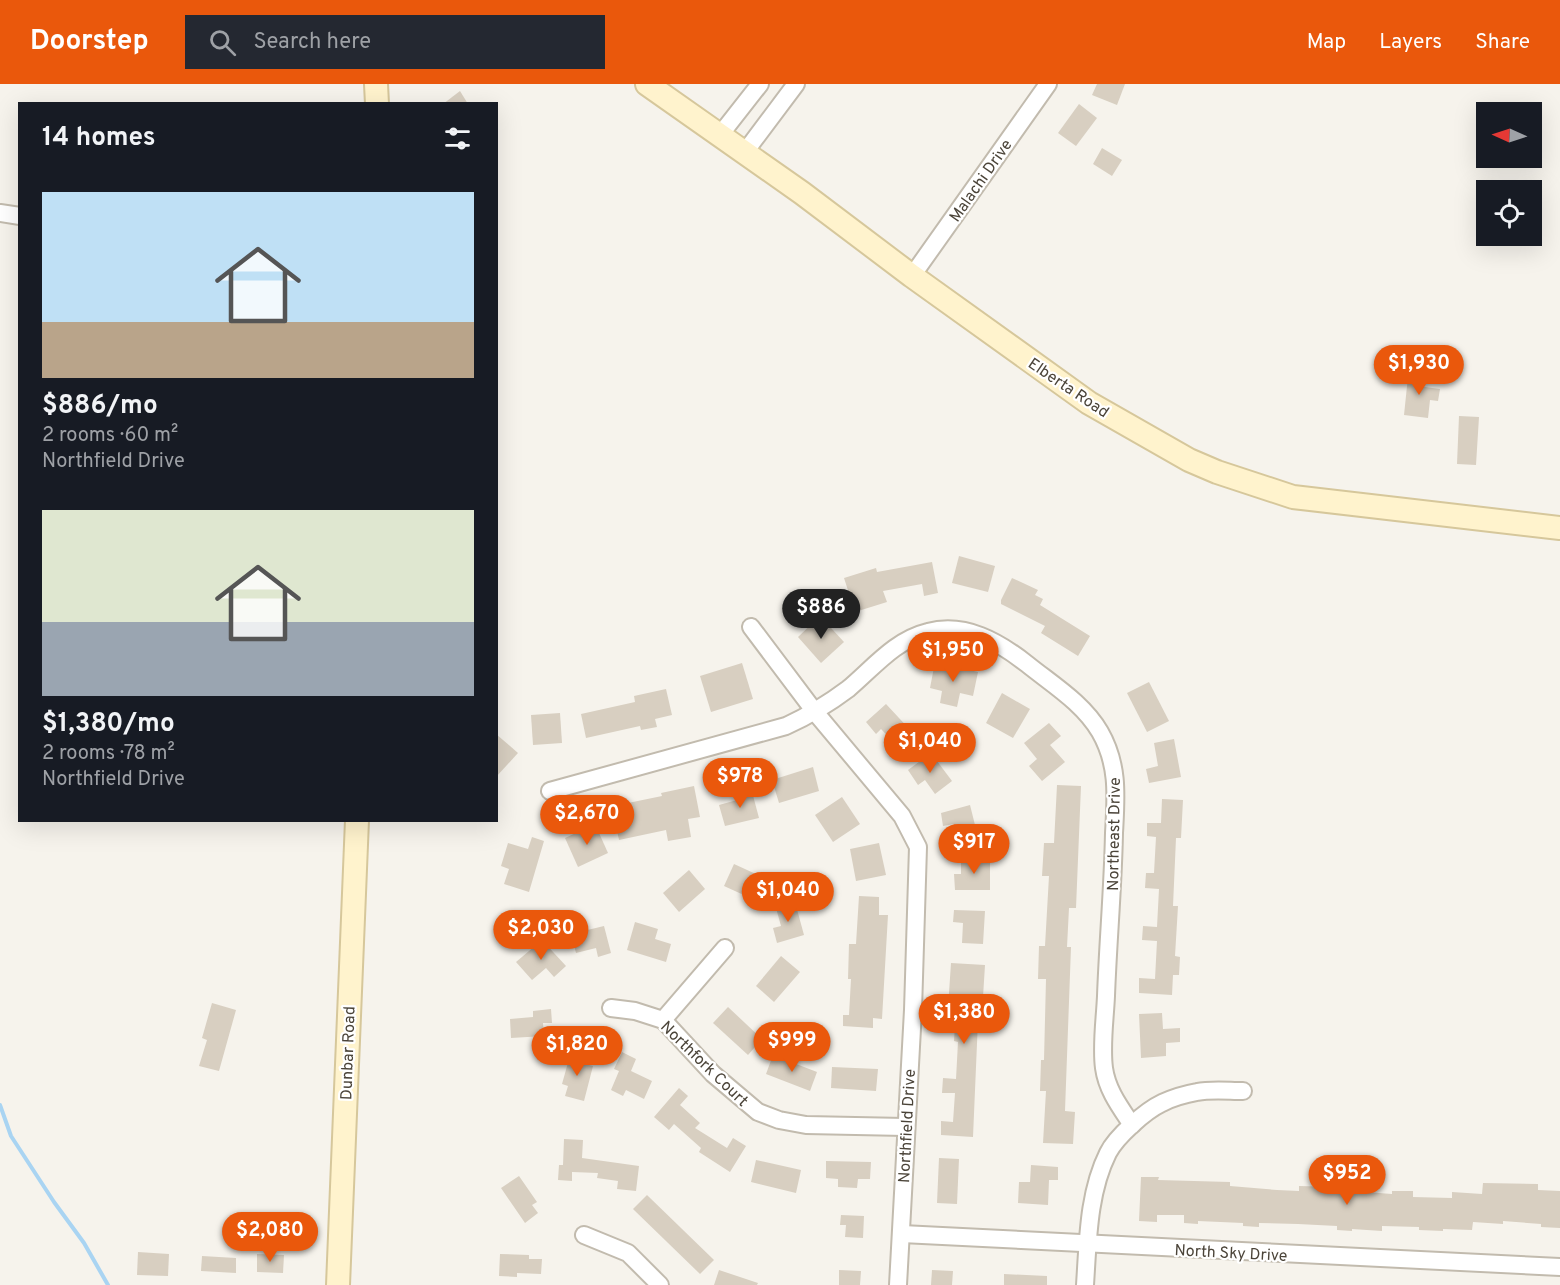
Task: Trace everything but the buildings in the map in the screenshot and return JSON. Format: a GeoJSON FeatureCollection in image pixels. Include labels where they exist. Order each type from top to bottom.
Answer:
{"type":"FeatureCollection","features":[{"type":"Feature","properties":{"kind":"street"},"geometry":{"type":"LineString","coordinates":[[376,84],[377,102]]}},
{"type":"Feature","properties":{"kind":"street","name":"Elberta Road"},"geometry":{"type":"LineString","coordinates":[[647,84],[802,193],[912,276],[1089,403],[1170,450],[1217,472],[1293,497],[1560,528]]}},
{"type":"Feature","properties":{"kind":"street"},"geometry":{"type":"LineString","coordinates":[[720,135],[760,84]]}},
{"type":"Feature","properties":{"kind":"street"},"geometry":{"type":"LineString","coordinates":[[745,152],[796,84]]}},
{"type":"Feature","properties":{"kind":"street","name":"Malachi Drive"},"geometry":{"type":"LineString","coordinates":[[912,276],[1048,84]]}},
{"type":"Feature","properties":{"kind":"street"},"geometry":{"type":"LineString","coordinates":[[0,213],[18,216]]}},
{"type":"Feature","properties":{"kind":"street","name":"Northfield Drive"},"geometry":{"type":"LineString","coordinates":[[751,627],[816,712],[902,816],[918,847],[913,1010],[898,1285]]}},
{"type":"Feature","properties":{"kind":"street","name":"Northeast Drive"},"geometry":{"type":"LineString","coordinates":[[550,791],[761,735],[786,726],[816,712],[900,644],[928,632],[958,629],[985,637],[1010,651],[1083,708],[1100,731],[1109,752],[1116,779],[1112,899],[1104,1022],[1104,1068],[1114,1099],[1132,1125]]}},
{"type":"Feature","properties":{"kind":"street","name":"Dunbar Road"},"geometry":{"type":"LineString","coordinates":[[338,1285],[357,822]]}},
{"type":"Feature","properties":{"kind":"street"},"geometry":{"type":"LineString","coordinates":[[663,1020],[725,948]]}},
{"type":"Feature","properties":{"kind":"street","name":"Northfork Court"},"geometry":{"type":"LineString","coordinates":[[611,1008],[635,1011],[663,1020],[713,1074],[758,1112],[779,1120],[806,1125],[905,1127]]}},
{"type":"Feature","properties":{"kind":"street"},"geometry":{"type":"LineString","coordinates":[[1085,1285],[1093,1201],[1109,1151],[1132,1125],[1161,1103],[1199,1091],[1243,1091]]}},
{"type":"Feature","properties":{"kind":"street","name":"North Sky Drive"},"geometry":{"type":"LineString","coordinates":[[902,1234],[1560,1268]]}},
{"type":"Feature","properties":{"kind":"street"},"geometry":{"type":"LineString","coordinates":[[584,1235],[628,1253],[660,1285]]}},
{"type":"Feature","properties":{"kind":"waterway"},"geometry":{"type":"LineString","coordinates":[[0,1105],[11,1136],[84,1243],[108,1285]]}}]}
